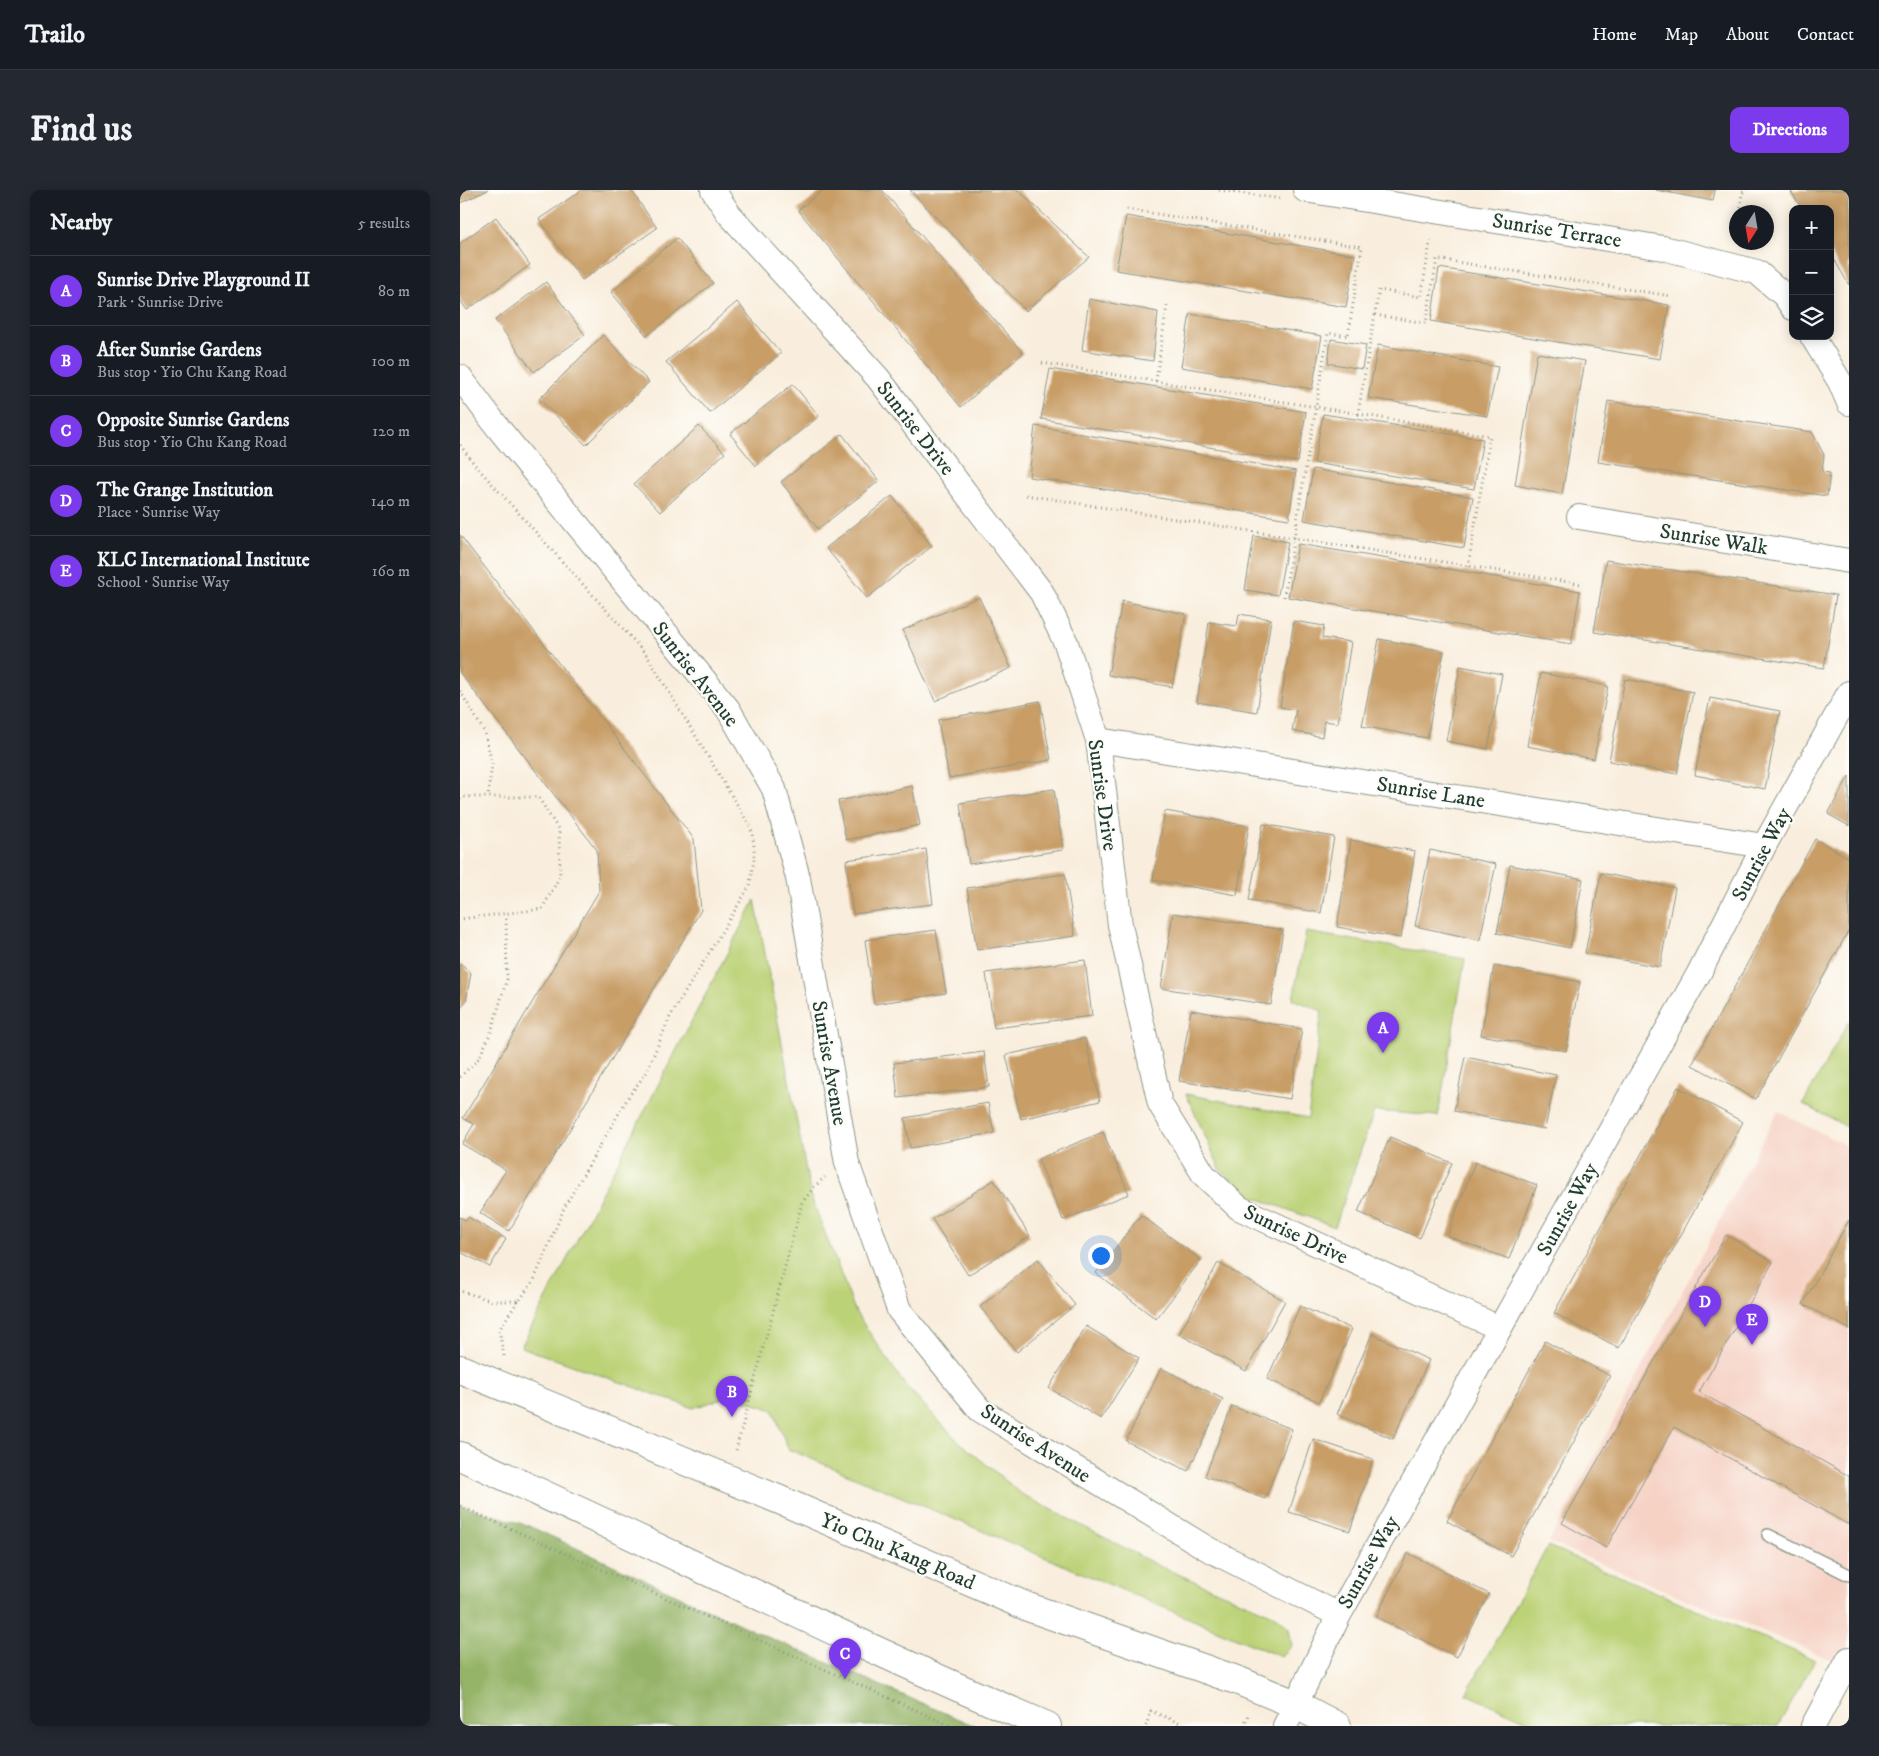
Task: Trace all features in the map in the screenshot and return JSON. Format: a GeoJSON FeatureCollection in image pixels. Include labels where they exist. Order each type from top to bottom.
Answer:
{"type":"FeatureCollection","features":[{"type":"Feature","properties":{"kind":"main road","name":"Yio Chu Kang Road"},"geometry":{"type":"LineString","coordinates":[[460,1369],[780,1500],[1028,1607],[1239,1681],[1290,1715],[1337,1726]]}},
{"type":"Feature","properties":{"kind":"main road"},"geometry":{"type":"LineString","coordinates":[[460,1456],[788,1610],[971,1694],[1047,1726]]}},
{"type":"Feature","properties":{"kind":"street","name":"Sunrise Drive"},"geometry":{"type":"LineString","coordinates":[[713,190],[730,214],[878,378],[1042,593],[1066,643],[1098,740],[1120,925],[1160,1104],[1204,1175],[1239,1208],[1498,1328]]}},
{"type":"Feature","properties":{"kind":"street","name":"Sunrise Terrace"},"geometry":{"type":"LineString","coordinates":[[1305,190],[1663,248],[1757,272],[1789,303]]}},
{"type":"Feature","properties":{"kind":"street"},"geometry":{"type":"LineString","coordinates":[[1814,340],[1840,382],[1849,403]]}},
{"type":"Feature","properties":{"kind":"street","name":"Sunrise Avenue"},"geometry":{"type":"LineString","coordinates":[[460,377],[500,429],[728,709],[774,789],[798,878],[847,1163],[899,1310],[980,1410],[1208,1550],[1339,1615]]}},
{"type":"Feature","properties":{"kind":"street","name":"Sunrise Walk"},"geometry":{"type":"LineString","coordinates":[[1579,517],[1849,561]]}},
{"type":"Feature","properties":{"kind":"street","name":"Sunrise Way"},"geometry":{"type":"LineString","coordinates":[[1290,1715],[1339,1615],[1694,981],[1764,846],[1849,693]]}},
{"type":"Feature","properties":{"kind":"street","name":"Sunrise Lane"},"geometry":{"type":"LineString","coordinates":[[1098,740],[1764,846]]}},
{"type":"Feature","properties":{"kind":"street"},"geometry":{"type":"LineString","coordinates":[[1813,1726],[1849,1659]]}},
{"type":"Feature","properties":{"kind":"lane"},"geometry":{"type":"LineString","coordinates":[[1768,1535],[1849,1575]]}},
{"type":"Feature","properties":{"kind":"path"},"geometry":{"type":"LineString","coordinates":[[1741,205],[1742,193],[1746,190]]}},
{"type":"Feature","properties":{"kind":"path"},"geometry":{"type":"LineString","coordinates":[[1126,209],[1362,247],[1348,336],[1328,333],[1284,597]]}},
{"type":"Feature","properties":{"kind":"path"},"geometry":{"type":"LineString","coordinates":[[1358,414],[1379,290],[1421,297],[1432,231]]}},
{"type":"Feature","properties":{"kind":"path"},"geometry":{"type":"LineString","coordinates":[[1374,315],[1426,323],[1437,259],[1671,296]]}},
{"type":"Feature","properties":{"kind":"path"},"geometry":{"type":"LineString","coordinates":[[1156,381],[1167,305]]}},
{"type":"Feature","properties":{"kind":"path"},"geometry":{"type":"LineString","coordinates":[[1042,363],[1490,436],[1468,566]]}},
{"type":"Feature","properties":{"kind":"path"},"geometry":{"type":"LineString","coordinates":[[460,445],[475,465],[646,654],[750,826],[755,842],[754,862],[749,887],[670,1017],[646,1073],[629,1096],[564,1206],[534,1280],[499,1330],[504,1356]]}},
{"type":"Feature","properties":{"kind":"path"},"geometry":{"type":"LineString","coordinates":[[1026,495],[1581,584]]}},
{"type":"Feature","properties":{"kind":"path"},"geometry":{"type":"LineString","coordinates":[[460,691],[485,733],[492,764],[488,797]]}},
{"type":"Feature","properties":{"kind":"path"},"geometry":{"type":"LineString","coordinates":[[460,799],[462,797],[538,796],[558,830],[560,876],[542,909],[460,919]]}},
{"type":"Feature","properties":{"kind":"path"},"geometry":{"type":"LineString","coordinates":[[460,1077],[479,1058],[492,1032],[507,978],[506,914]]}},
{"type":"Feature","properties":{"kind":"path"},"geometry":{"type":"LineString","coordinates":[[736,1450],[802,1203],[814,1187],[828,1174]]}},
{"type":"Feature","properties":{"kind":"path"},"geometry":{"type":"LineString","coordinates":[[460,1291],[493,1301],[519,1301]]}},
{"type":"Feature","properties":{"kind":"path"},"geometry":{"type":"LineString","coordinates":[[460,1506],[951,1726]]}},
{"type":"Feature","properties":{"kind":"path"},"geometry":{"type":"LineString","coordinates":[[1146,1726],[1151,1711],[1187,1726]]}},
{"type":"Feature","properties":{"kind":"shaded area"},"geometry":{"type":"Polygon","coordinates":[[[1778,1111],[1849,1147],[1849,1667],[1549,1542],[1778,1111]]]}},
{"type":"Feature","properties":{"kind":"green space"},"geometry":{"type":"Polygon","coordinates":[[[755,900],[811,1197],[856,1313],[905,1385],[957,1440],[1023,1495],[1159,1566],[1278,1617],[1289,1628],[1292,1646],[1281,1657],[788,1449],[773,1410],[730,1396],[693,1408],[521,1347],[755,900]]]}},
{"type":"Feature","properties":{"kind":"green space"},"geometry":{"type":"Polygon","coordinates":[[[1306,932],[1465,959],[1438,1116],[1374,1111],[1335,1227],[1248,1195],[1220,1169],[1186,1094],[1308,1118],[1322,1011],[1293,999],[1306,932]]]}},
{"type":"Feature","properties":{"kind":"green space"},"geometry":{"type":"Polygon","coordinates":[[[1849,1021],[1849,1128],[1803,1104],[1849,1021]]]}},
{"type":"Feature","properties":{"kind":"green space"},"geometry":{"type":"Polygon","coordinates":[[[460,1505],[529,1526],[765,1636],[975,1726],[460,1726],[460,1505]]]}},
{"type":"Feature","properties":{"kind":"green space"},"geometry":{"type":"Polygon","coordinates":[[[1548,1546],[1815,1660],[1778,1726],[1539,1726],[1466,1694],[1548,1546]]]}},
{"type":"Feature","properties":{"kind":"building"},"geometry":{"type":"Polygon","coordinates":[[[460,190],[488,190],[460,203],[460,190]]]}},
{"type":"Feature","properties":{"kind":"building"},"geometry":{"type":"Polygon","coordinates":[[[582,190],[631,190],[657,228],[582,280],[539,219],[582,190]]]}},
{"type":"Feature","properties":{"kind":"building"},"geometry":{"type":"Polygon","coordinates":[[[823,190],[882,190],[1023,353],[961,407],[798,210],[823,190]]]}},
{"type":"Feature","properties":{"kind":"building"},"geometry":{"type":"Polygon","coordinates":[[[910,190],[1018,190],[1089,257],[1026,311],[910,190]]]}},
{"type":"Feature","properties":{"kind":"building"},"geometry":{"type":"Polygon","coordinates":[[[1656,190],[1715,190],[1713,201],[1656,190]]]}},
{"type":"Feature","properties":{"kind":"building"},"geometry":{"type":"Polygon","coordinates":[[[1790,190],[1849,190],[1849,285],[1834,259],[1834,205],[1799,205],[1790,190]]]}},
{"type":"Feature","properties":{"kind":"building"},"geometry":{"type":"Polygon","coordinates":[[[1126,216],[1355,255],[1346,307],[1116,270],[1126,216]]]}},
{"type":"Feature","properties":{"kind":"building"},"geometry":{"type":"Polygon","coordinates":[[[496,217],[530,265],[467,310],[460,300],[460,243],[496,217]]]}},
{"type":"Feature","properties":{"kind":"building"},"geometry":{"type":"Polygon","coordinates":[[[677,238],[713,283],[647,336],[611,292],[677,238]]]}},
{"type":"Feature","properties":{"kind":"building"},"geometry":{"type":"Polygon","coordinates":[[[1439,268],[1669,305],[1660,359],[1431,321],[1439,268]]]}},
{"type":"Feature","properties":{"kind":"building"},"geometry":{"type":"Polygon","coordinates":[[[546,282],[585,335],[534,372],[495,320],[546,282]]]}},
{"type":"Feature","properties":{"kind":"building"},"geometry":{"type":"Polygon","coordinates":[[[1089,299],[1158,312],[1153,361],[1082,350],[1089,299]]]}},
{"type":"Feature","properties":{"kind":"building"},"geometry":{"type":"Polygon","coordinates":[[[737,302],[781,353],[710,413],[666,362],[737,302]]]}},
{"type":"Feature","properties":{"kind":"building"},"geometry":{"type":"Polygon","coordinates":[[[1190,314],[1322,336],[1312,389],[1181,367],[1190,314]]]}},
{"type":"Feature","properties":{"kind":"building"},"geometry":{"type":"Polygon","coordinates":[[[603,335],[649,382],[586,445],[539,399],[603,335]]]}},
{"type":"Feature","properties":{"kind":"building"},"geometry":{"type":"Polygon","coordinates":[[[1331,339],[1366,345],[1362,369],[1328,363],[1331,339]]]}},
{"type":"Feature","properties":{"kind":"building"},"geometry":{"type":"Polygon","coordinates":[[[1378,345],[1498,367],[1487,416],[1368,398],[1378,345]]]}},
{"type":"Feature","properties":{"kind":"building"},"geometry":{"type":"Polygon","coordinates":[[[1537,353],[1585,361],[1562,494],[1515,485],[1537,353]]]}},
{"type":"Feature","properties":{"kind":"building"},"geometry":{"type":"Polygon","coordinates":[[[1050,369],[1306,412],[1298,462],[1041,419],[1050,369]]]}},
{"type":"Feature","properties":{"kind":"building"},"geometry":{"type":"Polygon","coordinates":[[[793,384],[819,416],[756,466],[730,434],[793,384]]]}},
{"type":"Feature","properties":{"kind":"building"},"geometry":{"type":"Polygon","coordinates":[[[1608,401],[1812,432],[1824,455],[1822,472],[1830,473],[1827,496],[1598,462],[1608,401]]]}},
{"type":"Feature","properties":{"kind":"building"},"geometry":{"type":"Polygon","coordinates":[[[1323,414],[1483,439],[1474,489],[1314,463],[1323,414]]]}},
{"type":"Feature","properties":{"kind":"building"},"geometry":{"type":"Polygon","coordinates":[[[699,426],[725,453],[660,512],[634,484],[699,426]]]}},
{"type":"Feature","properties":{"kind":"building"},"geometry":{"type":"Polygon","coordinates":[[[1035,426],[1296,471],[1289,519],[1029,477],[1035,426]]]}},
{"type":"Feature","properties":{"kind":"building"},"geometry":{"type":"Polygon","coordinates":[[[842,434],[879,481],[818,529],[781,482],[842,434]]]}},
{"type":"Feature","properties":{"kind":"building"},"geometry":{"type":"Polygon","coordinates":[[[1313,469],[1473,497],[1464,548],[1304,520],[1313,469]]]}},
{"type":"Feature","properties":{"kind":"building"},"geometry":{"type":"Polygon","coordinates":[[[892,496],[932,546],[867,598],[826,548],[892,496]]]}},
{"type":"Feature","properties":{"kind":"building"},"geometry":{"type":"Polygon","coordinates":[[[460,535],[694,839],[701,910],[509,1231],[480,1213],[506,1170],[462,1144],[474,1124],[463,1118],[599,891],[597,850],[460,673],[460,535]]]}},
{"type":"Feature","properties":{"kind":"building"},"geometry":{"type":"Polygon","coordinates":[[[1254,536],[1288,542],[1278,595],[1245,590],[1254,536]]]}},
{"type":"Feature","properties":{"kind":"building"},"geometry":{"type":"Polygon","coordinates":[[[1298,544],[1580,591],[1571,644],[1288,597],[1298,544]]]}},
{"type":"Feature","properties":{"kind":"building"},"geometry":{"type":"Polygon","coordinates":[[[1606,560],[1836,595],[1824,668],[1594,632],[1606,560]]]}},
{"type":"Feature","properties":{"kind":"building"},"geometry":{"type":"Polygon","coordinates":[[[979,597],[1011,668],[935,701],[903,630],[979,597]]]}},
{"type":"Feature","properties":{"kind":"building"},"geometry":{"type":"Polygon","coordinates":[[[1122,601],[1186,614],[1172,687],[1108,675],[1122,601]]]}},
{"type":"Feature","properties":{"kind":"building"},"geometry":{"type":"Polygon","coordinates":[[[1239,614],[1271,619],[1257,712],[1197,702],[1209,622],[1237,626],[1239,614]]]}},
{"type":"Feature","properties":{"kind":"building"},"geometry":{"type":"Polygon","coordinates":[[[1294,621],[1324,626],[1322,638],[1351,642],[1338,723],[1324,721],[1322,737],[1292,731],[1296,710],[1280,707],[1294,621]]]}},
{"type":"Feature","properties":{"kind":"building"},"geometry":{"type":"Polygon","coordinates":[[[1379,639],[1444,651],[1427,738],[1362,726],[1379,639]]]}},
{"type":"Feature","properties":{"kind":"building"},"geometry":{"type":"Polygon","coordinates":[[[1460,666],[1502,674],[1488,749],[1446,741],[1460,666]]]}},
{"type":"Feature","properties":{"kind":"building"},"geometry":{"type":"Polygon","coordinates":[[[1541,673],[1608,686],[1594,759],[1527,746],[1541,673]]]}},
{"type":"Feature","properties":{"kind":"building"},"geometry":{"type":"Polygon","coordinates":[[[1625,679],[1693,692],[1677,774],[1609,761],[1625,679]]]}},
{"type":"Feature","properties":{"kind":"building"},"geometry":{"type":"Polygon","coordinates":[[[1710,698],[1780,711],[1765,789],[1695,775],[1710,698]]]}},
{"type":"Feature","properties":{"kind":"building"},"geometry":{"type":"Polygon","coordinates":[[[1040,701],[1051,760],[949,778],[938,720],[1040,701]]]}},
{"type":"Feature","properties":{"kind":"building"},"geometry":{"type":"Polygon","coordinates":[[[1849,776],[1849,826],[1828,814],[1849,776]]]}},
{"type":"Feature","properties":{"kind":"building"},"geometry":{"type":"Polygon","coordinates":[[[912,786],[920,825],[846,840],[838,801],[912,786]]]}},
{"type":"Feature","properties":{"kind":"building"},"geometry":{"type":"Polygon","coordinates":[[[1054,789],[1063,850],[969,864],[960,803],[1054,789]]]}},
{"type":"Feature","properties":{"kind":"building"},"geometry":{"type":"Polygon","coordinates":[[[1165,811],[1249,826],[1237,895],[1153,880],[1165,811]]]}},
{"type":"Feature","properties":{"kind":"building"},"geometry":{"type":"Polygon","coordinates":[[[1263,824],[1334,837],[1321,913],[1249,900],[1263,824]]]}},
{"type":"Feature","properties":{"kind":"building"},"geometry":{"type":"Polygon","coordinates":[[[1815,839],[1849,858],[1849,930],[1756,1099],[1692,1065],[1815,839]]]}},
{"type":"Feature","properties":{"kind":"building"},"geometry":{"type":"Polygon","coordinates":[[[1351,840],[1415,851],[1401,938],[1337,927],[1351,840]]]}},
{"type":"Feature","properties":{"kind":"building"},"geometry":{"type":"Polygon","coordinates":[[[926,849],[933,904],[853,914],[846,860],[926,849]]]}},
{"type":"Feature","properties":{"kind":"building"},"geometry":{"type":"Polygon","coordinates":[[[1430,850],[1496,864],[1480,940],[1415,926],[1430,850]]]}},
{"type":"Feature","properties":{"kind":"building"},"geometry":{"type":"Polygon","coordinates":[[[1510,865],[1583,879],[1570,948],[1497,933],[1510,865]]]}},
{"type":"Feature","properties":{"kind":"building"},"geometry":{"type":"Polygon","coordinates":[[[1601,873],[1675,888],[1660,967],[1585,953],[1601,873]]]}},
{"type":"Feature","properties":{"kind":"building"},"geometry":{"type":"Polygon","coordinates":[[[1065,874],[1075,936],[977,950],[967,888],[1065,874]]]}},
{"type":"Feature","properties":{"kind":"building"},"geometry":{"type":"Polygon","coordinates":[[[1173,913],[1283,930],[1271,1005],[1161,988],[1173,913]]]}},
{"type":"Feature","properties":{"kind":"building"},"geometry":{"type":"Polygon","coordinates":[[[936,930],[946,993],[874,1004],[865,940],[936,930]]]}},
{"type":"Feature","properties":{"kind":"building"},"geometry":{"type":"Polygon","coordinates":[[[1085,960],[1092,1016],[994,1028],[986,973],[1085,960]]]}},
{"type":"Feature","properties":{"kind":"building"},"geometry":{"type":"Polygon","coordinates":[[[460,964],[471,973],[466,1001],[460,1009],[460,964]]]}},
{"type":"Feature","properties":{"kind":"building"},"geometry":{"type":"Polygon","coordinates":[[[1494,966],[1580,982],[1566,1051],[1481,1035],[1494,966]]]}},
{"type":"Feature","properties":{"kind":"building"},"geometry":{"type":"Polygon","coordinates":[[[1191,1010],[1302,1029],[1290,1099],[1179,1081],[1191,1010]]]}},
{"type":"Feature","properties":{"kind":"building"},"geometry":{"type":"Polygon","coordinates":[[[1085,1038],[1100,1101],[1021,1119],[1006,1055],[1085,1038]]]}},
{"type":"Feature","properties":{"kind":"building"},"geometry":{"type":"Polygon","coordinates":[[[984,1052],[989,1087],[898,1098],[894,1063],[984,1052]]]}},
{"type":"Feature","properties":{"kind":"building"},"geometry":{"type":"Polygon","coordinates":[[[1465,1057],[1556,1075],[1545,1129],[1454,1111],[1465,1057]]]}},
{"type":"Feature","properties":{"kind":"building"},"geometry":{"type":"Polygon","coordinates":[[[1678,1087],[1743,1122],[1619,1348],[1554,1313],[1678,1087]]]}},
{"type":"Feature","properties":{"kind":"building"},"geometry":{"type":"Polygon","coordinates":[[[988,1103],[994,1133],[910,1148],[905,1118],[988,1103]]]}},
{"type":"Feature","properties":{"kind":"building"},"geometry":{"type":"Polygon","coordinates":[[[1103,1132],[1129,1194],[1063,1220],[1038,1159],[1103,1132]]]}},
{"type":"Feature","properties":{"kind":"building"},"geometry":{"type":"Polygon","coordinates":[[[1390,1137],[1452,1163],[1420,1238],[1358,1212],[1390,1137]]]}},
{"type":"Feature","properties":{"kind":"building"},"geometry":{"type":"Polygon","coordinates":[[[1475,1162],[1537,1185],[1509,1259],[1447,1236],[1475,1162]]]}},
{"type":"Feature","properties":{"kind":"building"},"geometry":{"type":"Polygon","coordinates":[[[994,1180],[1030,1236],[968,1275],[932,1219],[994,1180]]]}},
{"type":"Feature","properties":{"kind":"building"},"geometry":{"type":"Polygon","coordinates":[[[1141,1215],[1201,1260],[1156,1319],[1096,1273],[1141,1215]]]}},
{"type":"Feature","properties":{"kind":"building"},"geometry":{"type":"Polygon","coordinates":[[[460,1217],[465,1220],[468,1217],[506,1239],[490,1267],[460,1252],[460,1217]]]}},
{"type":"Feature","properties":{"kind":"building"},"geometry":{"type":"Polygon","coordinates":[[[1849,1220],[1849,1329],[1803,1304],[1849,1220]]]}},
{"type":"Feature","properties":{"kind":"building"},"geometry":{"type":"Polygon","coordinates":[[[1726,1235],[1773,1262],[1699,1392],[1849,1476],[1849,1525],[1674,1427],[1606,1548],[1562,1523],[1726,1235]]]}},
{"type":"Feature","properties":{"kind":"building"},"geometry":{"type":"Polygon","coordinates":[[[1038,1259],[1075,1305],[1017,1352],[980,1307],[1038,1259]]]}},
{"type":"Feature","properties":{"kind":"building"},"geometry":{"type":"Polygon","coordinates":[[[1218,1263],[1285,1301],[1246,1371],[1179,1334],[1218,1263]]]}},
{"type":"Feature","properties":{"kind":"building"},"geometry":{"type":"Polygon","coordinates":[[[1300,1306],[1352,1329],[1319,1402],[1267,1379],[1300,1306]]]}},
{"type":"Feature","properties":{"kind":"building"},"geometry":{"type":"Polygon","coordinates":[[[1086,1326],[1139,1358],[1101,1419],[1049,1388],[1086,1326]]]}},
{"type":"Feature","properties":{"kind":"building"},"geometry":{"type":"Polygon","coordinates":[[[1372,1334],[1429,1360],[1393,1439],[1337,1414],[1372,1334]]]}},
{"type":"Feature","properties":{"kind":"building"},"geometry":{"type":"Polygon","coordinates":[[[1545,1341],[1610,1376],[1511,1556],[1447,1521],[1545,1341]]]}},
{"type":"Feature","properties":{"kind":"building"},"geometry":{"type":"Polygon","coordinates":[[[1161,1368],[1223,1399],[1188,1471],[1126,1441],[1161,1368]]]}},
{"type":"Feature","properties":{"kind":"building"},"geometry":{"type":"Polygon","coordinates":[[[1232,1406],[1292,1429],[1265,1499],[1205,1476],[1232,1406]]]}},
{"type":"Feature","properties":{"kind":"building"},"geometry":{"type":"Polygon","coordinates":[[[1313,1439],[1373,1459],[1350,1531],[1289,1512],[1313,1439]]]}},
{"type":"Feature","properties":{"kind":"building"},"geometry":{"type":"Polygon","coordinates":[[[1408,1553],[1489,1594],[1457,1657],[1376,1617],[1408,1553]]]}},
{"type":"Feature","properties":{"kind":"place","name":"Sunrise Drive Playground II"},"geometry":{"type":"Point","coordinates":[1383,1053]}},
{"type":"Feature","properties":{"kind":"place","name":"The Grange Institution"},"geometry":{"type":"Point","coordinates":[1705,1327]}},
{"type":"Feature","properties":{"kind":"place","name":"KLC International Institute"},"geometry":{"type":"Point","coordinates":[1752,1345]}},
{"type":"Feature","properties":{"kind":"place","name":"After Sunrise Gardens"},"geometry":{"type":"Point","coordinates":[732,1417]}},
{"type":"Feature","properties":{"kind":"place","name":"Opposite Sunrise Gardens"},"geometry":{"type":"Point","coordinates":[845,1679]}}]}
